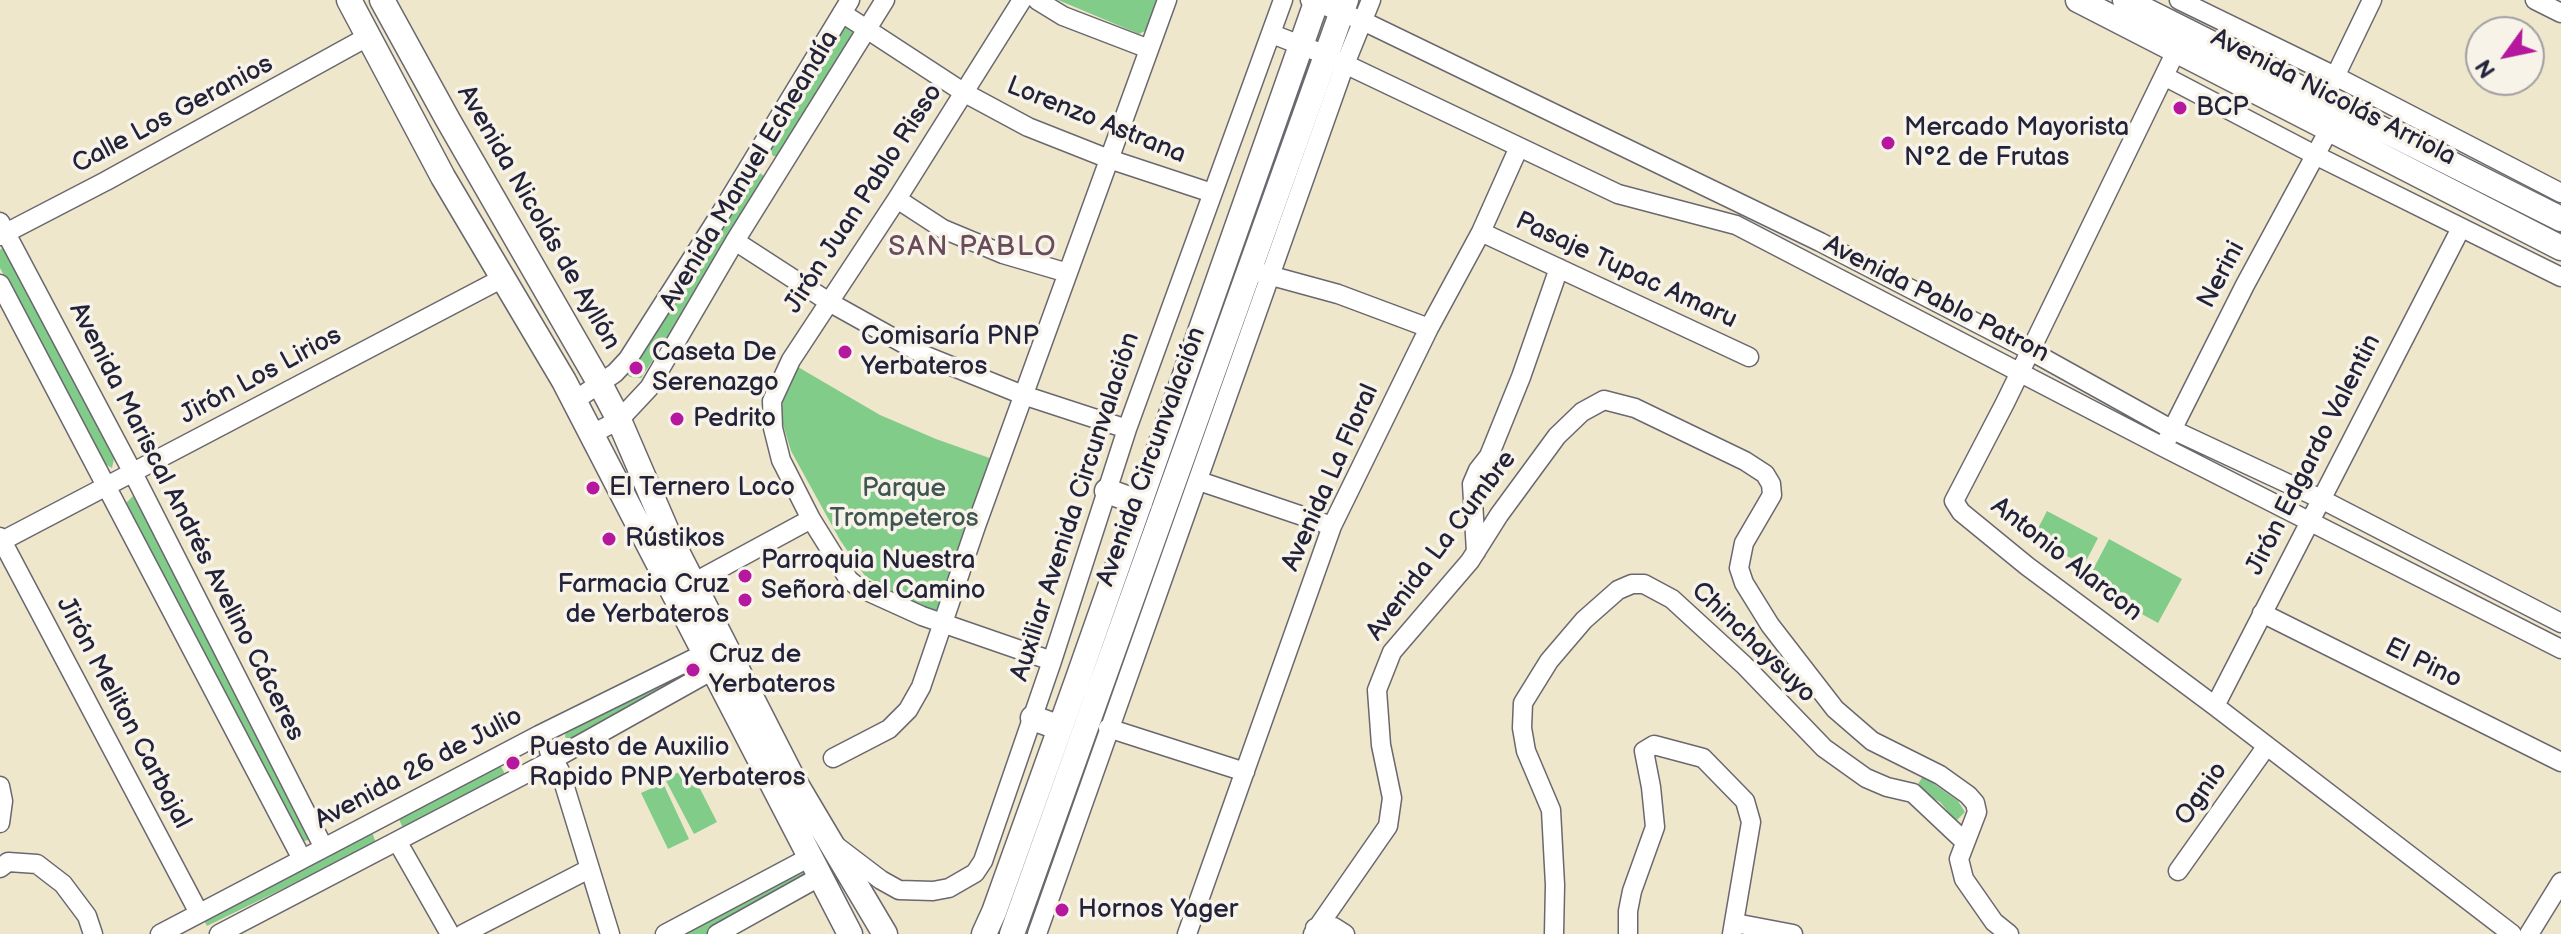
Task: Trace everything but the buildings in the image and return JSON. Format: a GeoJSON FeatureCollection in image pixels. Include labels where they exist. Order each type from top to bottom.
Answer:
{"type":"FeatureCollection","features":[{"type":"Feature","properties":{"kind":"main road"},"geometry":{"type":"LineString","coordinates":[[349,0],[443,177],[592,434],[850,934]]}},
{"type":"Feature","properties":{"kind":"main road","name":"Avenida Nicolás de Ayllón"},"geometry":{"type":"LineString","coordinates":[[382,0],[600,384],[619,420],[669,536],[793,779],[885,934]]}},
{"type":"Feature","properties":{"kind":"main road","name":"Avenida Nicolás Arriola"},"geometry":{"type":"LineString","coordinates":[[2078,0],[2169,27],[2329,87],[2412,129],[2561,219]]}},
{"type":"Feature","properties":{"kind":"main road","name":"Avenida Nicolás Arriola"},"geometry":{"type":"LineString","coordinates":[[2125,0],[2330,128],[2561,248]]}},
{"type":"Feature","properties":{"kind":"main road","name":"Avenida Circunvalación"},"geometry":{"type":"LineString","coordinates":[[984,934],[1140,503],[1301,46],[1314,1]]}},
{"type":"Feature","properties":{"kind":"main road","name":"Avenida Circunvalación"},"geometry":{"type":"LineString","coordinates":[[1012,934],[1260,273],[1336,60],[1350,11]]}},
{"type":"Feature","properties":{"kind":"main road"},"geometry":{"type":"LineString","coordinates":[[1107,491],[1140,503]]}},
{"type":"Feature","properties":{"kind":"main road"},"geometry":{"type":"LineString","coordinates":[[1033,718],[1060,728]]}},
{"type":"Feature","properties":{"kind":"street","name":"Avenida Manuel Echeandía"},"geometry":{"type":"LineString","coordinates":[[592,434],[619,420],[649,388],[735,241],[885,0]]}},
{"type":"Feature","properties":{"kind":"street","name":"Jirón Juan Pablo Risso"},"geometry":{"type":"LineString","coordinates":[[1022,0],[791,360],[772,401],[773,428],[781,460],[811,519],[849,580],[858,587],[941,623],[1052,661]]}},
{"type":"Feature","properties":{"kind":"street"},"geometry":{"type":"LineString","coordinates":[[1037,0],[1063,16],[1149,49]]}},
{"type":"Feature","properties":{"kind":"street"},"geometry":{"type":"LineString","coordinates":[[833,758],[889,729],[908,710],[921,687],[941,623],[1167,0]]}},
{"type":"Feature","properties":{"kind":"street","name":"Auxiliar Avenida Circunvalación"},"geometry":{"type":"LineString","coordinates":[[829,840],[899,890],[933,891],[961,883],[975,873],[983,861],[1127,429],[1283,0]]}},
{"type":"Feature","properties":{"kind":"street"},"geometry":{"type":"LineString","coordinates":[[1350,11],[1371,0]]}},
{"type":"Feature","properties":{"kind":"street"},"geometry":{"type":"LineString","coordinates":[[2187,2],[2329,87],[2372,0]]}},
{"type":"Feature","properties":{"kind":"street"},"geometry":{"type":"LineString","coordinates":[[2535,0],[2561,13]]}},
{"type":"Feature","properties":{"kind":"street","name":"Avenida Pablo Patron"},"geometry":{"type":"LineString","coordinates":[[1314,1],[1350,11],[1820,242],[2029,350],[2171,429],[2321,499],[2555,620]]}},
{"type":"Feature","properties":{"kind":"street","name":"Antonio Alarcon"},"geometry":{"type":"LineString","coordinates":[[2187,2],[2169,27],[2164,76],[2020,373],[1954,501],[1961,512],[2027,566],[2512,934]]}},
{"type":"Feature","properties":{"kind":"street","name":"Avenida Manuel Echeandía"},"geometry":{"type":"LineString","coordinates":[[574,401],[615,373],[628,359],[846,7]]}},
{"type":"Feature","properties":{"kind":"street","name":"Lorenzo Astrana"},"geometry":{"type":"LineString","coordinates":[[846,7],[867,29],[963,92],[1028,127],[1109,159],[1212,193]]}},
{"type":"Feature","properties":{"kind":"street","name":"Avenida Pablo Patron"},"geometry":{"type":"LineString","coordinates":[[1272,34],[1336,60],[1618,194],[1736,225],[2561,649]]}},
{"type":"Feature","properties":{"kind":"street","name":"Calle Los Geranios"},"geometry":{"type":"LineString","coordinates":[[2,230],[369,36]]}},
{"type":"Feature","properties":{"kind":"street"},"geometry":{"type":"LineString","coordinates":[[2164,76],[2561,277]]}},
{"type":"Feature","properties":{"kind":"street","name":"Nerini"},"geometry":{"type":"LineString","coordinates":[[2165,448],[2171,429],[2330,128]]}},
{"type":"Feature","properties":{"kind":"street"},"geometry":{"type":"LineString","coordinates":[[2412,129],[2561,193]]}},
{"type":"Feature","properties":{"kind":"street","name":"Avenida La Floral"},"geometry":{"type":"LineString","coordinates":[[1187,934],[1332,526],[1429,328],[1481,232],[1519,147]]}},
{"type":"Feature","properties":{"kind":"street"},"geometry":{"type":"LineString","coordinates":[[754,160],[777,174]]}},
{"type":"Feature","properties":{"kind":"street"},"geometry":{"type":"LineString","coordinates":[[897,199],[943,229],[1003,254],[1068,273]]}},
{"type":"Feature","properties":{"kind":"street","name":"Jirón Edgardo Valentin"},"geometry":{"type":"LineString","coordinates":[[2215,706],[2461,228]]}},
{"type":"Feature","properties":{"kind":"street","name":"Avenida Mariscal Andrés Avelino Cáceres"},"geometry":{"type":"LineString","coordinates":[[2,230],[133,473],[324,848]]}},
{"type":"Feature","properties":{"kind":"street","name":"Pasaje Tupac Amaru"},"geometry":{"type":"LineString","coordinates":[[1481,232],[1749,357]]}},
{"type":"Feature","properties":{"kind":"street"},"geometry":{"type":"LineString","coordinates":[[735,241],[829,302],[924,355],[1023,395],[1127,429]]}},
{"type":"Feature","properties":{"kind":"street"},"geometry":{"type":"LineString","coordinates":[[1476,552],[1472,484],[1489,456],[1536,337],[1559,268]]}},
{"type":"Feature","properties":{"kind":"street"},"geometry":{"type":"LineString","coordinates":[[1037,934],[1108,728],[1199,481],[1260,273],[1338,294],[1429,328]]}},
{"type":"Feature","properties":{"kind":"street","name":"Jirón Los Lirios"},"geometry":{"type":"LineString","coordinates":[[1,540],[503,278]]}},
{"type":"Feature","properties":{"kind":"street","name":"Avenida Mariscal Andrés Avelino Cáceres"},"geometry":{"type":"LineString","coordinates":[[0,284],[302,859]]}},
{"type":"Feature","properties":{"kind":"street","name":"Avenida La Cumbre"},"geometry":{"type":"LineString","coordinates":[[1314,931],[1388,826],[1392,798],[1381,745],[1377,690],[1392,652],[1476,552],[1557,436],[1582,412],[1604,400],[1635,408],[1745,461],[1765,474],[1771,484],[1772,495],[1744,543],[1739,568],[1744,583],[1770,625],[1835,709],[1872,741],[1940,775],[1975,803],[1977,812],[1964,841]]}},
{"type":"Feature","properties":{"kind":"street"},"geometry":{"type":"LineString","coordinates":[[1199,481],[1332,526]]}},
{"type":"Feature","properties":{"kind":"street"},"geometry":{"type":"LineString","coordinates":[[693,583],[811,519]]}},
{"type":"Feature","properties":{"kind":"street","name":"Jirón Meliton Carbajal"},"geometry":{"type":"LineString","coordinates":[[1,540],[199,913]]}},
{"type":"Feature","properties":{"kind":"street","name":"Chinchaysuyo"},"geometry":{"type":"LineString","coordinates":[[1554,934],[1551,810],[1526,751],[1522,728],[1523,703],[1549,661],[1600,603],[1632,584],[1644,584],[1672,599],[1744,665],[1824,748],[1866,778],[1913,793],[1964,841]]}},
{"type":"Feature","properties":{"kind":"street","name":"El Pino"},"geometry":{"type":"LineString","coordinates":[[2262,613],[2559,754]]}},
{"type":"Feature","properties":{"kind":"street"},"geometry":{"type":"LineString","coordinates":[[2535,636],[2555,620]]}},
{"type":"Feature","properties":{"kind":"street","name":"Avenida 26 de Julio"},"geometry":{"type":"LineString","coordinates":[[160,934],[539,735],[708,662]]}},
{"type":"Feature","properties":{"kind":"street","name":"Avenida 26 de Julio"},"geometry":{"type":"LineString","coordinates":[[219,934],[554,759],[708,662]]}},
{"type":"Feature","properties":{"kind":"street"},"geometry":{"type":"LineString","coordinates":[[1108,728],[1245,772]]}},
{"type":"Feature","properties":{"kind":"street"},"geometry":{"type":"LineString","coordinates":[[539,735],[554,759],[610,934]]}},
{"type":"Feature","properties":{"kind":"street"},"geometry":{"type":"LineString","coordinates":[[1628,934],[1632,891],[1656,822],[1644,751],[1654,745],[1703,758],[1745,801],[1751,822],[1733,929],[1793,934]]}},
{"type":"Feature","properties":{"kind":"street","name":"Ognio"},"geometry":{"type":"LineString","coordinates":[[2178,871],[2266,747]]}},
{"type":"Feature","properties":{"kind":"street"},"geometry":{"type":"LineString","coordinates":[[0,786],[3,801],[0,823]]}},
{"type":"Feature","properties":{"kind":"street"},"geometry":{"type":"LineString","coordinates":[[397,841],[450,934]]}},
{"type":"Feature","properties":{"kind":"street"},"geometry":{"type":"LineString","coordinates":[[1964,841],[1959,859],[1964,879],[1994,922],[2009,934]]}},
{"type":"Feature","properties":{"kind":"street"},"geometry":{"type":"LineString","coordinates":[[0,868],[8,862],[37,864],[63,884],[87,916],[93,934]]}},
{"type":"Feature","properties":{"kind":"street"},"geometry":{"type":"LineString","coordinates":[[729,931],[816,867]]}},
{"type":"Feature","properties":{"kind":"street"},"geometry":{"type":"LineString","coordinates":[[665,934],[816,867]]}},
{"type":"Feature","properties":{"kind":"street"},"geometry":{"type":"LineString","coordinates":[[463,934],[589,869]]}},
{"type":"Feature","properties":{"kind":"street"},"geometry":{"type":"LineString","coordinates":[[2529,934],[2561,882]]}},
{"type":"Feature","properties":{"kind":"street"},"geometry":{"type":"LineString","coordinates":[[1314,931],[1334,927],[1345,934]]}},
{"type":"Feature","properties":{"kind":"green space"},"geometry":{"type":"Polygon","coordinates":[[[1058,0],[1157,0],[1147,30],[1139,34],[1058,0]]]}},
{"type":"Feature","properties":{"kind":"green space"},"geometry":{"type":"Polygon","coordinates":[[[845,27],[854,37],[780,156],[773,156],[768,147],[845,27]]]}},
{"type":"Feature","properties":{"kind":"green space"},"geometry":{"type":"Polygon","coordinates":[[[755,169],[766,182],[641,378],[630,377],[626,374],[755,169]]]}},
{"type":"Feature","properties":{"kind":"green space"},"geometry":{"type":"Polygon","coordinates":[[[3,247],[10,253],[110,443],[114,459],[112,468],[103,463],[0,268],[0,250],[3,247]]]}},
{"type":"Feature","properties":{"kind":"green space","name":"Parque Trompeteros"},"geometry":{"type":"Polygon","coordinates":[[[798,367],[880,415],[998,461],[940,608],[930,612],[865,576],[840,540],[791,451],[781,418],[784,391],[798,367]]]}},
{"type":"Feature","properties":{"kind":"green space"},"geometry":{"type":"Polygon","coordinates":[[[133,496],[141,501],[312,834],[308,840],[297,843],[128,515],[126,503],[133,496]]]}},
{"type":"Feature","properties":{"kind":"green space"},"geometry":{"type":"Polygon","coordinates":[[[2047,511],[2098,538],[2084,565],[2033,538],[2047,511]]]}},
{"type":"Feature","properties":{"kind":"green space"},"geometry":{"type":"Polygon","coordinates":[[[2109,539],[2182,579],[2158,623],[2086,583],[2109,539]]]}},
{"type":"Feature","properties":{"kind":"green space"},"geometry":{"type":"Polygon","coordinates":[[[678,672],[684,682],[571,742],[565,737],[566,730],[678,672]]]}},
{"type":"Feature","properties":{"kind":"green space"},"geometry":{"type":"Polygon","coordinates":[[[499,763],[505,774],[403,828],[397,815],[499,763]]]}},
{"type":"Feature","properties":{"kind":"green space"},"geometry":{"type":"Polygon","coordinates":[[[689,767],[717,822],[694,834],[665,779],[689,767]]]}},
{"type":"Feature","properties":{"kind":"green space"},"geometry":{"type":"Polygon","coordinates":[[[1923,776],[1958,801],[1965,812],[1956,821],[1940,802],[1915,789],[1923,776]]]}},
{"type":"Feature","properties":{"kind":"green space"},"geometry":{"type":"Polygon","coordinates":[[[663,783],[689,839],[668,849],[641,793],[663,783]]]}},
{"type":"Feature","properties":{"kind":"green space"},"geometry":{"type":"Polygon","coordinates":[[[372,832],[376,843],[207,926],[202,917],[372,832]]]}},
{"type":"Feature","properties":{"kind":"green space"},"geometry":{"type":"Polygon","coordinates":[[[807,869],[812,879],[707,934],[679,934],[807,869]]]}},
{"type":"Feature","properties":{"kind":"place","name":"BCP"},"geometry":{"type":"Point","coordinates":[2180,108]}},
{"type":"Feature","properties":{"kind":"place","name":"Mercado Mayorista N°2 de Frutas"},"geometry":{"type":"Point","coordinates":[1888,143]}},
{"type":"Feature","properties":{"kind":"place","name":"Comisaría PNP Yerbateros"},"geometry":{"type":"Point","coordinates":[845,352]}},
{"type":"Feature","properties":{"kind":"place","name":"Caseta De Serenazgo"},"geometry":{"type":"Point","coordinates":[636,368]}},
{"type":"Feature","properties":{"kind":"place","name":"Pedrito"},"geometry":{"type":"Point","coordinates":[677,419]}},
{"type":"Feature","properties":{"kind":"place","name":"El Ternero Loco"},"geometry":{"type":"Point","coordinates":[593,488]}},
{"type":"Feature","properties":{"kind":"place","name":"Rústikos"},"geometry":{"type":"Point","coordinates":[609,539]}},
{"type":"Feature","properties":{"kind":"place","name":"Parroquia Nuestra Señora del Camino"},"geometry":{"type":"Point","coordinates":[745,576]}},
{"type":"Feature","properties":{"kind":"place","name":"Farmacia Cruz de Yerbateros"},"geometry":{"type":"Point","coordinates":[745,600]}},
{"type":"Feature","properties":{"kind":"place","name":"Cruz de Yerbateros"},"geometry":{"type":"Point","coordinates":[693,670]}},
{"type":"Feature","properties":{"kind":"place","name":"Puesto de Auxilio Rapido PNP Yerbateros"},"geometry":{"type":"Point","coordinates":[513,763]}},
{"type":"Feature","properties":{"kind":"place","name":"Hornos Yager"},"geometry":{"type":"Point","coordinates":[1062,910]}},
{"type":"Feature","properties":{"kind":"district","name":"SAN PABLO"},"geometry":{"type":"Point","coordinates":[973,248]}}]}
